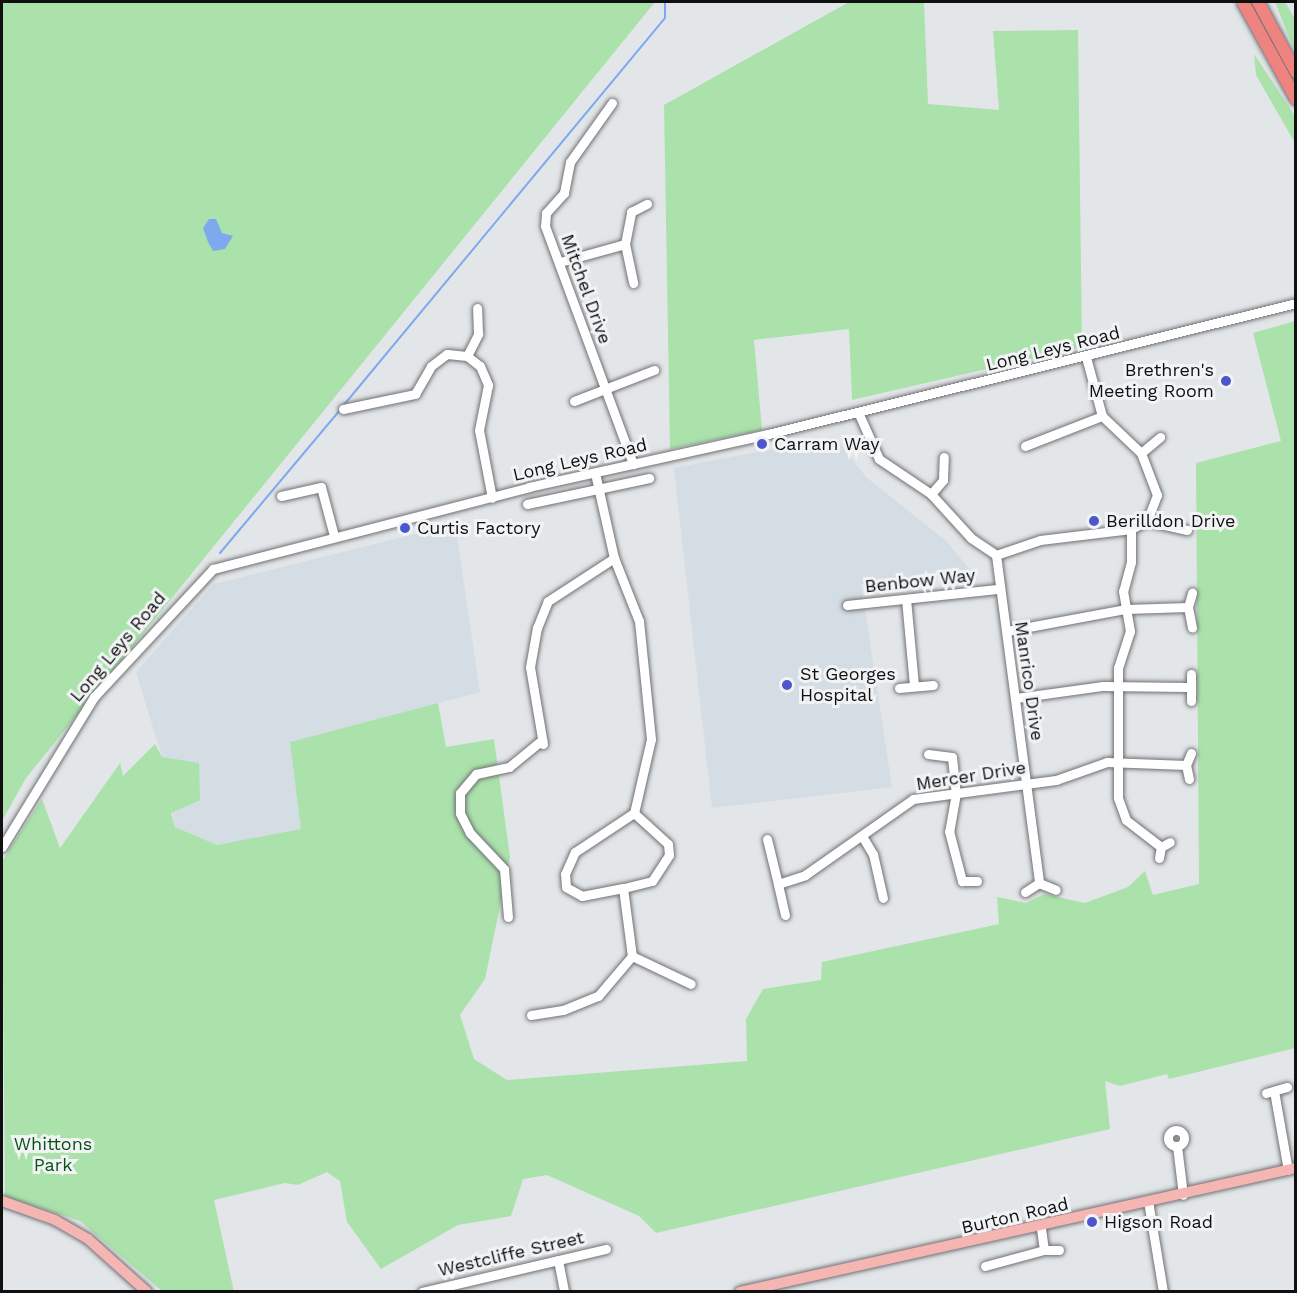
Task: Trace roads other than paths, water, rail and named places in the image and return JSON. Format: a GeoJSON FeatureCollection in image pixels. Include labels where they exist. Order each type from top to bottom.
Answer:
{"type":"FeatureCollection","features":[{"type":"Feature","properties":{"kind":"highway"},"geometry":{"type":"LineString","coordinates":[[1243,2],[1296,99]]}},
{"type":"Feature","properties":{"kind":"highway"},"geometry":{"type":"LineString","coordinates":[[1258,2],[1296,72]]}},
{"type":"Feature","properties":{"kind":"main road","name":"Burton Road"},"geometry":{"type":"LineString","coordinates":[[740,1292],[763,1289],[1041,1228],[1292,1169]]}},
{"type":"Feature","properties":{"kind":"main road"},"geometry":{"type":"LineString","coordinates":[[2,1201],[55,1220],[88,1239],[147,1292]]}},
{"type":"Feature","properties":{"kind":"street","name":"Mitchel Drive"},"geometry":{"type":"LineString","coordinates":[[612,103],[570,162],[564,193],[546,213],[545,226],[633,464]]}},
{"type":"Feature","properties":{"kind":"street"},"geometry":{"type":"LineString","coordinates":[[633,283],[625,244],[631,212],[647,204]]}},
{"type":"Feature","properties":{"kind":"street"},"geometry":{"type":"LineString","coordinates":[[560,262],[625,244]]}},
{"type":"Feature","properties":{"kind":"street","name":"Long Leys Road"},"geometry":{"type":"LineString","coordinates":[[2,847],[90,704],[193,585],[236,561],[1086,357],[1296,303]]}},
{"type":"Feature","properties":{"kind":"street"},"geometry":{"type":"LineString","coordinates":[[467,356],[480,327],[477,308]]}},
{"type":"Feature","properties":{"kind":"street"},"geometry":{"type":"LineString","coordinates":[[343,409],[415,394],[431,366],[447,354],[467,356],[480,366],[488,385],[479,430],[492,498]]}},
{"type":"Feature","properties":{"kind":"street"},"geometry":{"type":"LineString","coordinates":[[1086,357],[1102,416],[1141,453],[1157,495],[1147,521]]}},
{"type":"Feature","properties":{"kind":"street"},"geometry":{"type":"LineString","coordinates":[[574,401],[607,392],[654,370]]}},
{"type":"Feature","properties":{"kind":"street"},"geometry":{"type":"LineString","coordinates":[[858,412],[879,459],[932,494],[971,538],[996,555],[1040,540],[1131,529],[1147,521],[1187,530]]}},
{"type":"Feature","properties":{"kind":"street"},"geometry":{"type":"LineString","coordinates":[[1025,446],[1102,416]]}},
{"type":"Feature","properties":{"kind":"street"},"geometry":{"type":"LineString","coordinates":[[1141,453],[1160,437]]}},
{"type":"Feature","properties":{"kind":"street"},"geometry":{"type":"LineString","coordinates":[[932,494],[943,480],[944,457]]}},
{"type":"Feature","properties":{"kind":"street"},"geometry":{"type":"LineString","coordinates":[[595,473],[614,558],[639,621],[651,739],[634,813],[574,852],[565,874],[566,887],[582,896],[652,880],[669,855],[668,844],[634,813]]}},
{"type":"Feature","properties":{"kind":"street"},"geometry":{"type":"LineString","coordinates":[[528,504],[649,478]]}},
{"type":"Feature","properties":{"kind":"street"},"geometry":{"type":"LineString","coordinates":[[281,496],[321,487],[334,536]]}},
{"type":"Feature","properties":{"kind":"street"},"geometry":{"type":"LineString","coordinates":[[1131,529],[1126,609],[1130,631],[1119,686],[1120,811],[1161,847]]}},
{"type":"Feature","properties":{"kind":"street","name":"Manrico Drive"},"geometry":{"type":"LineString","coordinates":[[996,555],[997,589],[1007,631],[1039,883]]}},
{"type":"Feature","properties":{"kind":"street"},"geometry":{"type":"LineString","coordinates":[[508,917],[504,869],[470,833],[460,813],[460,793],[467,780],[509,767],[543,743],[530,668],[537,628],[548,601],[614,558]]}},
{"type":"Feature","properties":{"kind":"street","name":"Benbow Way"},"geometry":{"type":"LineString","coordinates":[[848,605],[997,589]]}},
{"type":"Feature","properties":{"kind":"street"},"geometry":{"type":"LineString","coordinates":[[1192,593],[1188,607],[1192,628]]}},
{"type":"Feature","properties":{"kind":"street"},"geometry":{"type":"LineString","coordinates":[[906,599],[914,687]]}},
{"type":"Feature","properties":{"kind":"street"},"geometry":{"type":"LineString","coordinates":[[1007,631],[1126,609],[1188,607]]}},
{"type":"Feature","properties":{"kind":"street"},"geometry":{"type":"LineString","coordinates":[[1191,674],[1188,687],[1191,701]]}},
{"type":"Feature","properties":{"kind":"street"},"geometry":{"type":"LineString","coordinates":[[899,688],[933,685]]}},
{"type":"Feature","properties":{"kind":"street"},"geometry":{"type":"LineString","coordinates":[[1016,698],[1119,686],[1188,687]]}},
{"type":"Feature","properties":{"kind":"street"},"geometry":{"type":"LineString","coordinates":[[1189,779],[1186,765],[1191,753]]}},
{"type":"Feature","properties":{"kind":"street"},"geometry":{"type":"LineString","coordinates":[[928,754],[952,757],[956,793],[951,838],[962,881],[976,881]]}},
{"type":"Feature","properties":{"kind":"street","name":"Mercer Drive"},"geometry":{"type":"LineString","coordinates":[[778,884],[805,875],[913,800],[1026,784],[1118,762],[1186,765]]}},
{"type":"Feature","properties":{"kind":"street"},"geometry":{"type":"LineString","coordinates":[[862,836],[873,854],[883,898]]}},
{"type":"Feature","properties":{"kind":"street"},"geometry":{"type":"LineString","coordinates":[[767,839],[785,915]]}},
{"type":"Feature","properties":{"kind":"street"},"geometry":{"type":"LineString","coordinates":[[1161,847],[1170,842]]}},
{"type":"Feature","properties":{"kind":"street"},"geometry":{"type":"LineString","coordinates":[[1159,858],[1161,847]]}},
{"type":"Feature","properties":{"kind":"street"},"geometry":{"type":"LineString","coordinates":[[1025,892],[1039,883],[1056,890]]}},
{"type":"Feature","properties":{"kind":"street"},"geometry":{"type":"LineString","coordinates":[[531,1015],[563,1010],[598,996],[632,956],[623,888]]}},
{"type":"Feature","properties":{"kind":"street"},"geometry":{"type":"LineString","coordinates":[[632,956],[691,984]]}},
{"type":"Feature","properties":{"kind":"street"},"geometry":{"type":"LineString","coordinates":[[1287,1087],[1270,1092],[1292,1169]]}},
{"type":"Feature","properties":{"kind":"street"},"geometry":{"type":"LineString","coordinates":[[1177,1146],[1183,1195]]}},
{"type":"Feature","properties":{"kind":"street"},"geometry":{"type":"LineString","coordinates":[[1148,1201],[1163,1292]]}},
{"type":"Feature","properties":{"kind":"street"},"geometry":{"type":"LineString","coordinates":[[1041,1228],[1044,1250]]}},
{"type":"Feature","properties":{"kind":"street","name":"Westcliffe Street"},"geometry":{"type":"LineString","coordinates":[[422,1292],[606,1249]]}},
{"type":"Feature","properties":{"kind":"street"},"geometry":{"type":"LineString","coordinates":[[985,1266],[1025,1258],[1044,1250],[1059,1250]]}},
{"type":"Feature","properties":{"kind":"street"},"geometry":{"type":"LineString","coordinates":[[558,1260],[564,1292]]}},
{"type":"Feature","properties":{"kind":"water"},"geometry":{"type":"Polygon","coordinates":[[[209,219],[216,219],[222,233],[233,236],[225,249],[213,251],[208,242],[203,228],[209,219]]]}},
{"type":"Feature","properties":{"kind":"waterway"},"geometry":{"type":"LineString","coordinates":[[343,406],[665,18],[665,2]]}},
{"type":"Feature","properties":{"kind":"waterway"},"geometry":{"type":"LineString","coordinates":[[220,553],[340,410]]}},
{"type":"Feature","properties":{"kind":"place","name":"Brethren's Meeting Room"},"geometry":{"type":"Point","coordinates":[1226,381]}},
{"type":"Feature","properties":{"kind":"place","name":"Carram Way"},"geometry":{"type":"Point","coordinates":[762,444]}},
{"type":"Feature","properties":{"kind":"place","name":"Berilldon Drive"},"geometry":{"type":"Point","coordinates":[1094,521]}},
{"type":"Feature","properties":{"kind":"place","name":"Curtis Factory"},"geometry":{"type":"Point","coordinates":[405,528]}},
{"type":"Feature","properties":{"kind":"place","name":"St Georges Hospital"},"geometry":{"type":"Point","coordinates":[787,685]}},
{"type":"Feature","properties":{"kind":"place","name":"Higson Road"},"geometry":{"type":"Point","coordinates":[1092,1222]}},
{"type":"Feature","properties":{"kind":"park label","name":"Whittons Park"},"geometry":{"type":"Point","coordinates":[53,1155]}}]}
